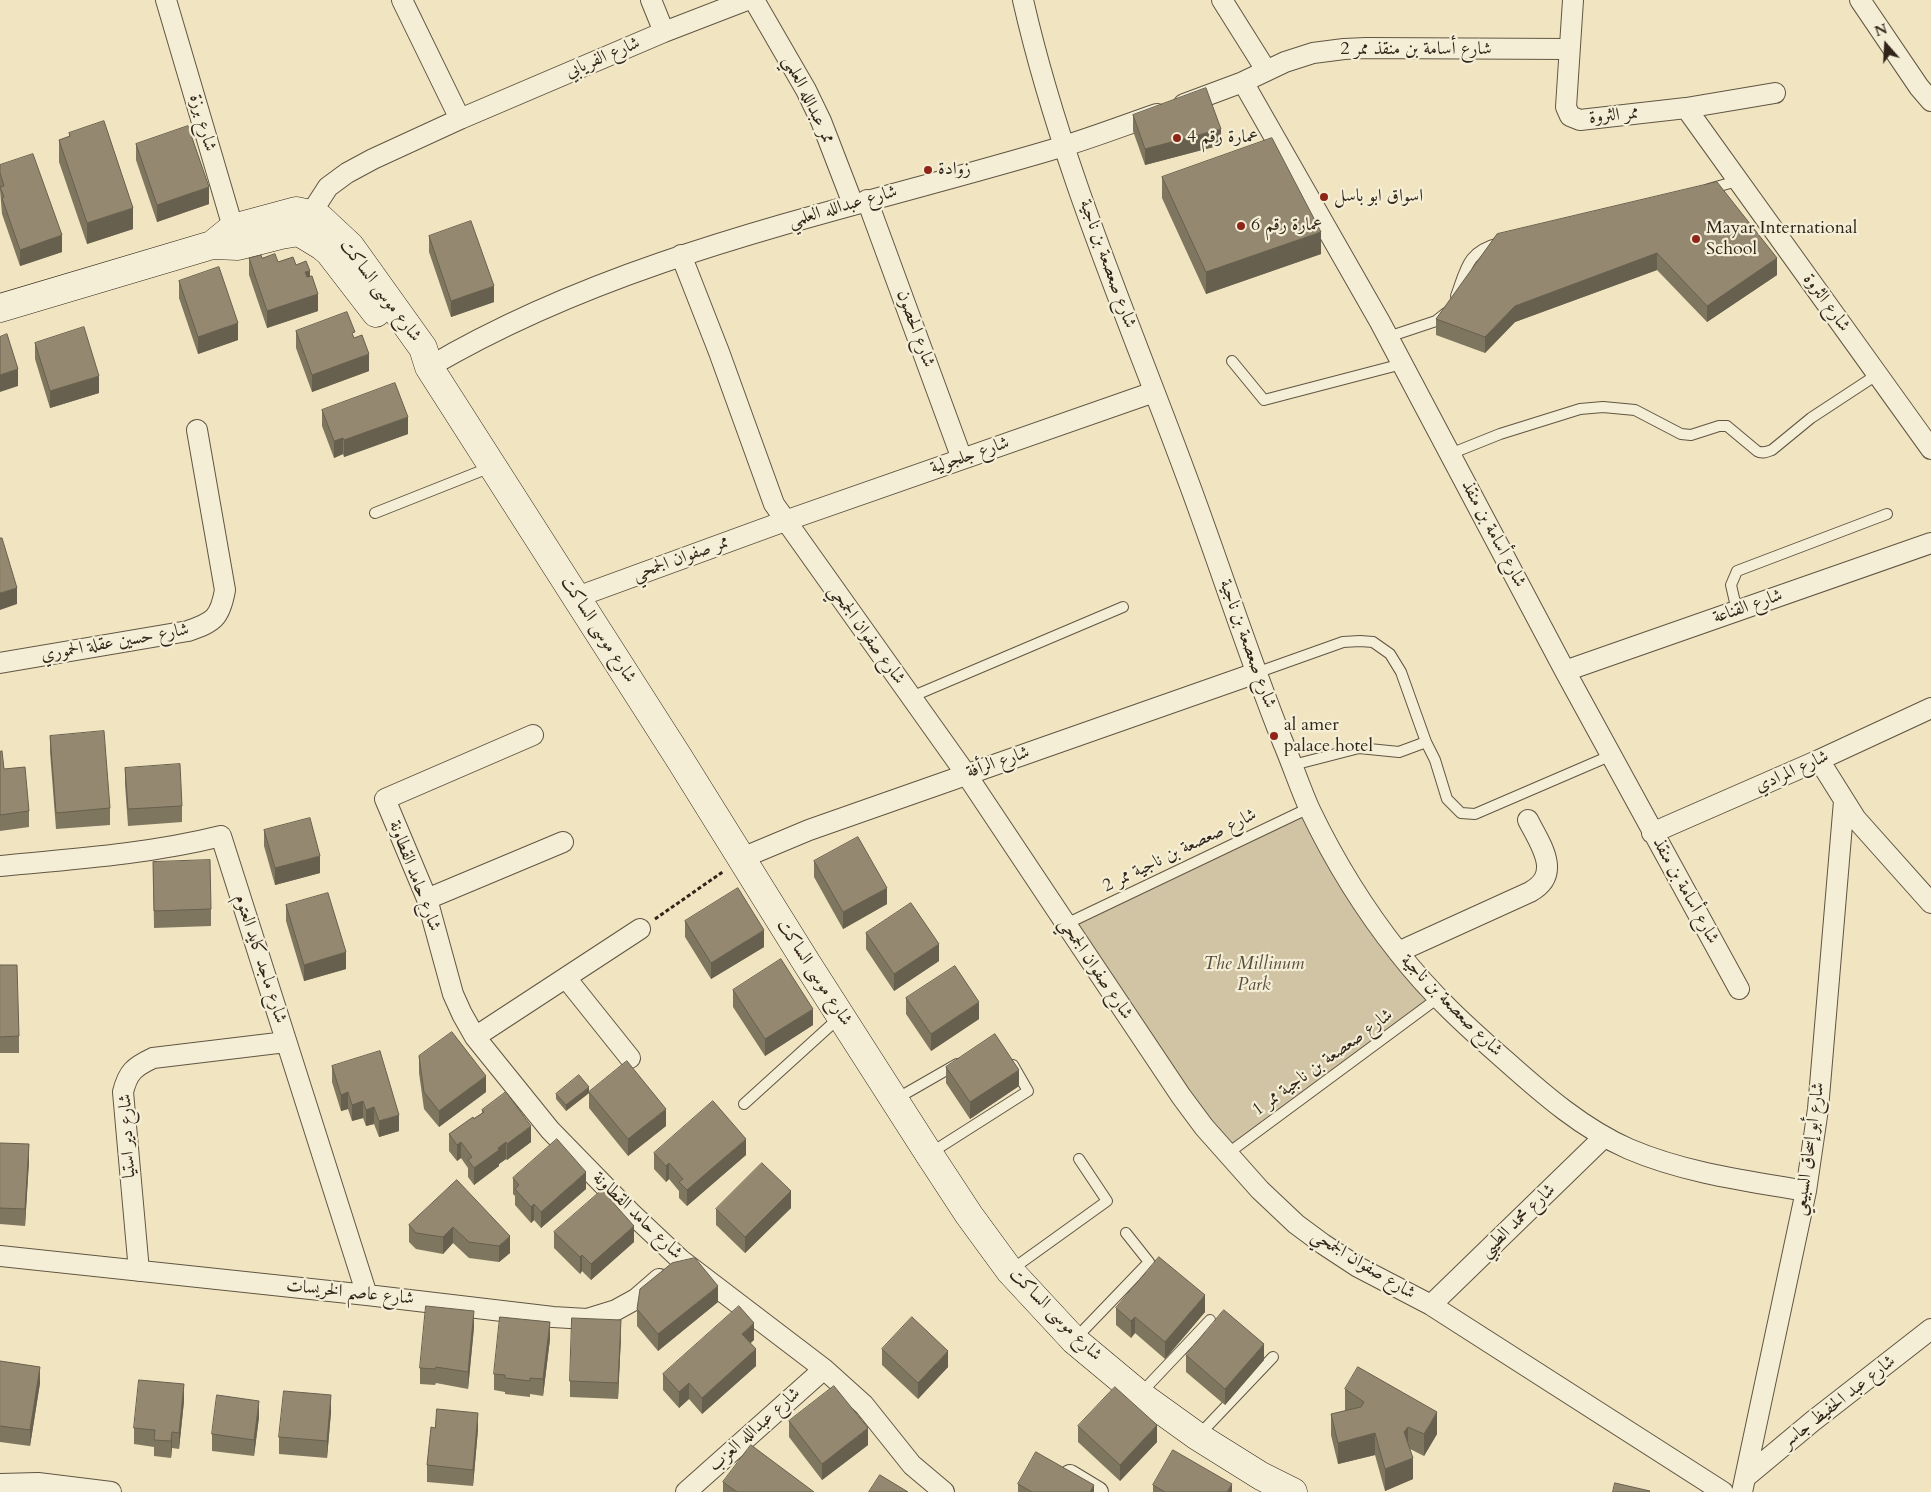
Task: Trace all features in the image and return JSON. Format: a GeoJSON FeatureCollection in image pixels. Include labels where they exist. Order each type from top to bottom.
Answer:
{"type":"FeatureCollection","features":[{"type":"Feature","properties":{"kind":"street","name":"شارع برزة"},"geometry":{"type":"LineString","coordinates":[[166,0],[228,239]]}},
{"type":"Feature","properties":{"kind":"street"},"geometry":{"type":"LineString","coordinates":[[402,0],[460,119]]}},
{"type":"Feature","properties":{"kind":"street"},"geometry":{"type":"LineString","coordinates":[[651,0],[664,32]]}},
{"type":"Feature","properties":{"kind":"street","name":"شارع الفريابي"},"geometry":{"type":"LineString","coordinates":[[304,223],[328,187],[347,173],[373,159],[460,119],[664,32],[747,0]]}},
{"type":"Feature","properties":{"kind":"street","name":"ممر عبدالله العلمي"},"geometry":{"type":"LineString","coordinates":[[754,0],[806,90],[860,202]]}},
{"type":"Feature","properties":{"kind":"street","name":"شارع صعصعة بن ناجية"},"geometry":{"type":"LineString","coordinates":[[1023,0],[1045,88],[1063,146],[1186,476],[1256,673],[1309,808],[1349,882],[1398,952],[1438,998],[1465,1025],[1534,1086],[1604,1137],[1631,1150],[1682,1168],[1806,1191]]}},
{"type":"Feature","properties":{"kind":"street"},"geometry":{"type":"LineString","coordinates":[[1222,0],[1266,70]]}},
{"type":"Feature","properties":{"kind":"street","name":"ممر الثروة"},"geometry":{"type":"LineString","coordinates":[[1573,0],[1566,102],[1570,116],[1580,120],[1686,108],[1775,93]]}},
{"type":"Feature","properties":{"kind":"street"},"geometry":{"type":"LineString","coordinates":[[1860,0],[1918,87],[1931,101]]}},
{"type":"Feature","properties":{"kind":"street","name":"شارع أسامة بن منقذ ممر 2"},"geometry":{"type":"LineString","coordinates":[[1266,70],[1313,52],[1344,49],[1569,49]]}},
{"type":"Feature","properties":{"kind":"street","name":"شارع عبدالله العلمي"},"geometry":{"type":"LineString","coordinates":[[429,367],[472,342],[529,315],[681,255],[860,202],[1063,146],[1243,82],[1266,70]]}},
{"type":"Feature","properties":{"kind":"street","name":"شارع أسامة بن منقذ"},"geometry":{"type":"LineString","coordinates":[[1243,82],[1388,337],[1652,833],[1739,988]]}},
{"type":"Feature","properties":{"kind":"street","name":"شارع الثروة"},"geometry":{"type":"LineString","coordinates":[[1686,108],[1931,449]]}},
{"type":"Feature","properties":{"kind":"street","name":"شارع الحصون"},"geometry":{"type":"LineString","coordinates":[[860,202],[962,459]]}},
{"type":"Feature","properties":{"kind":"street"},"geometry":{"type":"LineString","coordinates":[[0,308],[228,239],[296,211],[304,223]]}},
{"type":"Feature","properties":{"kind":"street","name":"شارع موسى الساكت"},"geometry":{"type":"LineString","coordinates":[[304,223],[329,252],[393,336],[411,356],[429,367],[577,597],[929,1154],[969,1216],[1010,1271],[1074,1340],[1140,1394],[1197,1436],[1261,1476],[1292,1492]]}},
{"type":"Feature","properties":{"kind":"street","name":"شارع صفوان الجمحي"},"geometry":{"type":"LineString","coordinates":[[681,255],[719,352],[774,504],[966,774],[1181,1096],[1228,1154],[1260,1190],[1296,1224],[1323,1244],[1365,1271],[1431,1305],[1723,1492]]}},
{"type":"Feature","properties":{"kind":"street","name":"شارع جلجولية"},"geometry":{"type":"LineString","coordinates":[[785,520],[1154,392]]}},
{"type":"Feature","properties":{"kind":"street","name":"شارع حسين عقلة الحموري"},"geometry":{"type":"LineString","coordinates":[[0,663],[188,631],[212,620],[222,608],[224,590],[197,430]]}},
{"type":"Feature","properties":{"kind":"street","name":"ممر صفوان الجمحي"},"geometry":{"type":"LineString","coordinates":[[577,597],[785,520]]}},
{"type":"Feature","properties":{"kind":"street","name":"شارع القناعة"},"geometry":{"type":"LineString","coordinates":[[1565,671],[1931,543]]}},
{"type":"Feature","properties":{"kind":"street","name":"شارع الرأفة"},"geometry":{"type":"LineString","coordinates":[[742,858],[809,830],[1256,673]]}},
{"type":"Feature","properties":{"kind":"street","name":"شارع المرادي"},"geometry":{"type":"LineString","coordinates":[[1652,833],[1819,760],[1931,708]]}},
{"type":"Feature","properties":{"kind":"street","name":"شارع حامد القطاونة"},"geometry":{"type":"LineString","coordinates":[[533,735],[384,799],[426,900],[453,994],[462,1014],[475,1036],[550,1130],[630,1212],[681,1260],[824,1369],[864,1405],[912,1465],[944,1492]]}},
{"type":"Feature","properties":{"kind":"street"},"geometry":{"type":"LineString","coordinates":[[1819,760],[1844,801],[1874,840],[1931,903]]}},
{"type":"Feature","properties":{"kind":"street","name":"شارع أبو إسحاق السبيعي"},"geometry":{"type":"LineString","coordinates":[[1745,1484],[1806,1191],[1818,1109],[1844,801]]}},
{"type":"Feature","properties":{"kind":"street"},"geometry":{"type":"LineString","coordinates":[[1398,952],[1530,892],[1541,884],[1547,872],[1547,860],[1528,820]]}},
{"type":"Feature","properties":{"kind":"street","name":"شارع ماجد كايد العتوم"},"geometry":{"type":"LineString","coordinates":[[0,866],[130,853],[184,845],[221,836],[367,1295]]}},
{"type":"Feature","properties":{"kind":"street"},"geometry":{"type":"LineString","coordinates":[[426,900],[563,842]]}},
{"type":"Feature","properties":{"kind":"street"},"geometry":{"type":"LineString","coordinates":[[475,1036],[640,929]]}},
{"type":"Feature","properties":{"kind":"street"},"geometry":{"type":"LineString","coordinates":[[566,978],[630,1058]]}},
{"type":"Feature","properties":{"kind":"street","name":"شارع دير استيا"},"geometry":{"type":"LineString","coordinates":[[139,1271],[123,1092],[127,1077],[138,1066],[153,1058],[286,1042]]}},
{"type":"Feature","properties":{"kind":"street","name":"شارع محمد الطيبي"},"geometry":{"type":"LineString","coordinates":[[1431,1305],[1604,1137]]}},
{"type":"Feature","properties":{"kind":"street","name":"شارع عاصم الخريسات"},"geometry":{"type":"LineString","coordinates":[[0,1256],[553,1317],[587,1319],[616,1310],[636,1299],[681,1260]]}},
{"type":"Feature","properties":{"kind":"street","name":"شارع عبد الحفيظ جاسر"},"geometry":{"type":"LineString","coordinates":[[1745,1484],[1813,1421],[1931,1329]]}},
{"type":"Feature","properties":{"kind":"street","name":"شارع عبدالله العزب"},"geometry":{"type":"LineString","coordinates":[[686,1492],[824,1369]]}},
{"type":"Feature","properties":{"kind":"street"},"geometry":{"type":"LineString","coordinates":[[1053,1464],[1098,1492]]}},
{"type":"Feature","properties":{"kind":"street"},"geometry":{"type":"LineString","coordinates":[[0,1473],[38,1484]]}},
{"type":"Feature","properties":{"kind":"street"},"geometry":{"type":"LineString","coordinates":[[0,1484],[38,1484],[111,1492]]}},
{"type":"Feature","properties":{"kind":"lane"},"geometry":{"type":"LineString","coordinates":[[1695,194],[1737,181]]}},
{"type":"Feature","properties":{"kind":"lane"},"geometry":{"type":"LineString","coordinates":[[1388,337],[1436,321],[1442,317],[1454,300],[1472,256],[1491,245],[1510,240]]}},
{"type":"Feature","properties":{"kind":"lane"},"geometry":{"type":"LineString","coordinates":[[1232,361],[1264,400],[1402,364]]}},
{"type":"Feature","properties":{"kind":"lane"},"geometry":{"type":"LineString","coordinates":[[1450,454],[1508,431],[1580,410],[1603,406],[1635,410],[1682,434],[1691,435],[1719,426],[1727,426],[1756,451],[1760,453],[1766,452],[1772,450],[1811,418],[1878,374]]}},
{"type":"Feature","properties":{"kind":"lane"},"geometry":{"type":"LineString","coordinates":[[376,513],[492,466]]}},
{"type":"Feature","properties":{"kind":"lane"},"geometry":{"type":"LineString","coordinates":[[1737,611],[1731,585],[1737,570],[1887,514]]}},
{"type":"Feature","properties":{"kind":"lane"},"geometry":{"type":"LineString","coordinates":[[911,697],[1123,607]]}},
{"type":"Feature","properties":{"kind":"lane"},"geometry":{"type":"LineString","coordinates":[[1256,673],[1343,642],[1373,642],[1390,654],[1401,672],[1426,742],[1435,760],[1447,799],[1461,813],[1475,814],[1612,755]]}},
{"type":"Feature","properties":{"kind":"lane"},"geometry":{"type":"LineString","coordinates":[[1293,765],[1358,748],[1399,752],[1426,742]]}},
{"type":"Feature","properties":{"kind":"lane","name":"شارع صعصعة بن ناجية ممر 2"},"geometry":{"type":"LineString","coordinates":[[1066,924],[1309,808]]}},
{"type":"Feature","properties":{"kind":"lane","name":"شارع صعصعة بن ناجية ممر 1"},"geometry":{"type":"LineString","coordinates":[[1228,1154],[1438,998]]}},
{"type":"Feature","properties":{"kind":"lane"},"geometry":{"type":"LineString","coordinates":[[744,1104],[842,1016]]}},
{"type":"Feature","properties":{"kind":"lane"},"geometry":{"type":"LineString","coordinates":[[929,1154],[1028,1091],[1006,1053]]}},
{"type":"Feature","properties":{"kind":"lane"},"geometry":{"type":"LineString","coordinates":[[895,1100],[967,1058]]}},
{"type":"Feature","properties":{"kind":"lane"},"geometry":{"type":"LineString","coordinates":[[1010,1271],[1107,1201],[1079,1159]]}},
{"type":"Feature","properties":{"kind":"lane"},"geometry":{"type":"LineString","coordinates":[[1074,1340],[1149,1262],[1126,1233]]}},
{"type":"Feature","properties":{"kind":"lane"},"geometry":{"type":"LineString","coordinates":[[1140,1394],[1210,1320]]}},
{"type":"Feature","properties":{"kind":"lane"},"geometry":{"type":"LineString","coordinates":[[1197,1436],[1273,1357]]}},
{"type":"Feature","properties":{"kind":"path"},"geometry":{"type":"LineString","coordinates":[[640,929],[742,858]]}},
{"type":"Feature","properties":{"kind":"green space","name":"The Millinum Park"},"geometry":{"type":"Polygon","coordinates":[[[1309,808],[1438,998],[1227,1154],[1066,924],[1309,808]]]}},
{"type":"Feature","properties":{"kind":"building"},"geometry":{"type":"Polygon","coordinates":[[[1206,88],[1221,129],[1145,149],[1133,115],[1206,88]]]}},
{"type":"Feature","properties":{"kind":"building"},"geometry":{"type":"Polygon","coordinates":[[[104,121],[133,208],[87,223],[59,140],[70,136],[69,133],[104,121]]]}},
{"type":"Feature","properties":{"kind":"building"},"geometry":{"type":"Polygon","coordinates":[[[188,126],[209,187],[157,205],[136,144],[188,126]]]}},
{"type":"Feature","properties":{"kind":"building","name":"عمارة رقم 6"},"geometry":{"type":"Polygon","coordinates":[[[1272,138],[1321,232],[1206,272],[1162,177],[1272,138]]]}},
{"type":"Feature","properties":{"kind":"building"},"geometry":{"type":"Polygon","coordinates":[[[33,154],[62,235],[20,250],[2,198],[4,197],[0,187],[4,186],[0,165],[33,154]]]}},
{"type":"Feature","properties":{"kind":"building","name":"Mayar International School"},"geometry":{"type":"Polygon","coordinates":[[[1717,182],[1777,258],[1707,306],[1657,253],[1515,306],[1485,337],[1436,319],[1497,234],[1717,182]]]}},
{"type":"Feature","properties":{"kind":"building"},"geometry":{"type":"Polygon","coordinates":[[[471,221],[494,286],[451,301],[429,236],[471,221]]]}},
{"type":"Feature","properties":{"kind":"building"},"geometry":{"type":"Polygon","coordinates":[[[275,254],[278,262],[293,257],[296,265],[306,261],[310,271],[305,272],[307,277],[312,276],[318,294],[267,311],[249,258],[261,255],[262,258],[275,254]]]}},
{"type":"Feature","properties":{"kind":"building"},"geometry":{"type":"Polygon","coordinates":[[[219,267],[238,323],[198,337],[179,281],[219,267]]]}},
{"type":"Feature","properties":{"kind":"building"},"geometry":{"type":"Polygon","coordinates":[[[347,312],[355,332],[352,333],[354,338],[362,335],[369,354],[312,375],[296,331],[347,312]]]}},
{"type":"Feature","properties":{"kind":"building"},"geometry":{"type":"Polygon","coordinates":[[[84,327],[99,376],[50,391],[35,343],[84,327]]]}},
{"type":"Feature","properties":{"kind":"building"},"geometry":{"type":"Polygon","coordinates":[[[7,334],[18,369],[0,375],[0,337],[7,334]]]}},
{"type":"Feature","properties":{"kind":"building"},"geometry":{"type":"Polygon","coordinates":[[[395,383],[408,417],[344,440],[343,438],[334,441],[322,410],[395,383]]]}},
{"type":"Feature","properties":{"kind":"building"},"geometry":{"type":"Polygon","coordinates":[[[0,538],[2,538],[17,588],[0,593],[0,538]]]}},
{"type":"Feature","properties":{"kind":"building"},"geometry":{"type":"Polygon","coordinates":[[[104,731],[110,808],[56,813],[50,736],[104,731]]]}},
{"type":"Feature","properties":{"kind":"building"},"geometry":{"type":"Polygon","coordinates":[[[2,751],[4,769],[25,767],[29,811],[0,815],[0,752],[2,751]]]}},
{"type":"Feature","properties":{"kind":"building"},"geometry":{"type":"Polygon","coordinates":[[[180,764],[182,806],[128,809],[125,768],[180,764]]]}},
{"type":"Feature","properties":{"kind":"building"},"geometry":{"type":"Polygon","coordinates":[[[310,818],[320,856],[275,868],[264,830],[310,818]]]}},
{"type":"Feature","properties":{"kind":"building"},"geometry":{"type":"Polygon","coordinates":[[[858,837],[887,888],[843,912],[814,861],[858,837]]]}},
{"type":"Feature","properties":{"kind":"building"},"geometry":{"type":"Polygon","coordinates":[[[210,860],[211,909],[154,911],[153,862],[210,860]]]}},
{"type":"Feature","properties":{"kind":"building"},"geometry":{"type":"Polygon","coordinates":[[[738,888],[764,930],[711,963],[685,921],[738,888]]]}},
{"type":"Feature","properties":{"kind":"building"},"geometry":{"type":"Polygon","coordinates":[[[328,893],[346,952],[304,965],[286,905],[328,893]]]}},
{"type":"Feature","properties":{"kind":"building"},"geometry":{"type":"Polygon","coordinates":[[[911,903],[939,944],[894,974],[866,933],[911,903]]]}},
{"type":"Feature","properties":{"kind":"building"},"geometry":{"type":"Polygon","coordinates":[[[781,959],[813,1009],[765,1039],[733,990],[781,959]]]}},
{"type":"Feature","properties":{"kind":"building"},"geometry":{"type":"Polygon","coordinates":[[[0,965],[17,965],[19,1036],[0,1037],[0,965]]]}},
{"type":"Feature","properties":{"kind":"building"},"geometry":{"type":"Polygon","coordinates":[[[955,966],[979,1002],[931,1034],[906,998],[955,966]]]}},
{"type":"Feature","properties":{"kind":"building"},"geometry":{"type":"Polygon","coordinates":[[[452,1032],[486,1076],[439,1111],[424,1092],[419,1056],[452,1032]]]}},
{"type":"Feature","properties":{"kind":"building"},"geometry":{"type":"Polygon","coordinates":[[[995,1034],[1019,1070],[970,1102],[946,1067],[995,1034]]]}},
{"type":"Feature","properties":{"kind":"building"},"geometry":{"type":"Polygon","coordinates":[[[380,1051],[399,1115],[379,1121],[374,1107],[366,1110],[363,1101],[352,1105],[348,1092],[341,1095],[332,1066],[380,1051]]]}},
{"type":"Feature","properties":{"kind":"building"},"geometry":{"type":"Polygon","coordinates":[[[627,1061],[666,1109],[628,1139],[589,1092],[627,1061]]]}},
{"type":"Feature","properties":{"kind":"building"},"geometry":{"type":"Polygon","coordinates":[[[579,1075],[589,1087],[566,1105],[556,1094],[579,1075]]]}},
{"type":"Feature","properties":{"kind":"building"},"geometry":{"type":"Polygon","coordinates":[[[506,1092],[531,1126],[507,1144],[506,1142],[498,1148],[499,1150],[474,1168],[468,1160],[472,1157],[461,1142],[457,1145],[449,1134],[473,1117],[474,1119],[484,1112],[482,1110],[506,1092]]]}},
{"type":"Feature","properties":{"kind":"building"},"geometry":{"type":"Polygon","coordinates":[[[713,1101],[746,1139],[687,1190],[679,1182],[683,1179],[669,1163],[666,1166],[654,1153],[713,1101]]]}},
{"type":"Feature","properties":{"kind":"building"},"geometry":{"type":"Polygon","coordinates":[[[557,1139],[586,1172],[541,1212],[534,1204],[531,1207],[515,1189],[519,1185],[513,1178],[557,1139]]]}},
{"type":"Feature","properties":{"kind":"building"},"geometry":{"type":"Polygon","coordinates":[[[0,1143],[29,1144],[25,1209],[0,1208],[0,1143]]]}},
{"type":"Feature","properties":{"kind":"building"},"geometry":{"type":"Polygon","coordinates":[[[762,1163],[791,1191],[745,1237],[716,1209],[762,1163]]]}},
{"type":"Feature","properties":{"kind":"building"},"geometry":{"type":"Polygon","coordinates":[[[457,1180],[510,1236],[499,1246],[469,1242],[453,1227],[443,1237],[416,1233],[409,1225],[457,1180]]]}},
{"type":"Feature","properties":{"kind":"building"},"geometry":{"type":"Polygon","coordinates":[[[602,1190],[634,1226],[591,1264],[582,1255],[580,1257],[554,1232],[602,1190]]]}},
{"type":"Feature","properties":{"kind":"building"},"geometry":{"type":"Polygon","coordinates":[[[1159,1257],[1205,1295],[1165,1342],[1135,1317],[1131,1321],[1116,1308],[1159,1257]]]}},
{"type":"Feature","properties":{"kind":"building"},"geometry":{"type":"Polygon","coordinates":[[[695,1258],[718,1286],[658,1334],[637,1309],[640,1289],[672,1263],[695,1258]]]}},
{"type":"Feature","properties":{"kind":"building"},"geometry":{"type":"Polygon","coordinates":[[[426,1306],[474,1311],[468,1372],[436,1367],[435,1369],[420,1368],[426,1306]]]}},
{"type":"Feature","properties":{"kind":"building"},"geometry":{"type":"Polygon","coordinates":[[[739,1306],[754,1323],[742,1334],[756,1349],[702,1398],[689,1383],[679,1392],[663,1374],[739,1306]]]}},
{"type":"Feature","properties":{"kind":"building"},"geometry":{"type":"Polygon","coordinates":[[[1224,1310],[1264,1344],[1225,1389],[1186,1355],[1224,1310]]]}},
{"type":"Feature","properties":{"kind":"building"},"geometry":{"type":"Polygon","coordinates":[[[500,1317],[550,1322],[543,1379],[530,1378],[530,1381],[505,1378],[505,1375],[494,1374],[500,1317]]]}},
{"type":"Feature","properties":{"kind":"building"},"geometry":{"type":"Polygon","coordinates":[[[912,1317],[948,1351],[918,1383],[882,1349],[912,1317]]]}},
{"type":"Feature","properties":{"kind":"building"},"geometry":{"type":"Polygon","coordinates":[[[572,1318],[621,1320],[618,1383],[570,1381],[572,1318]]]}},
{"type":"Feature","properties":{"kind":"building"},"geometry":{"type":"Polygon","coordinates":[[[0,1361],[40,1367],[30,1430],[0,1426],[0,1361]]]}},
{"type":"Feature","properties":{"kind":"building"},"geometry":{"type":"Polygon","coordinates":[[[1358,1367],[1437,1412],[1424,1434],[1408,1427],[1404,1432],[1413,1458],[1385,1469],[1375,1433],[1338,1443],[1331,1414],[1361,1407],[1364,1402],[1345,1389],[1358,1367]]]}},
{"type":"Feature","properties":{"kind":"building"},"geometry":{"type":"Polygon","coordinates":[[[139,1380],[184,1384],[179,1433],[172,1432],[171,1441],[154,1440],[155,1430],[134,1428],[139,1380]]]}},
{"type":"Feature","properties":{"kind":"building"},"geometry":{"type":"Polygon","coordinates":[[[834,1386],[868,1428],[822,1464],[789,1421],[834,1386]]]}},
{"type":"Feature","properties":{"kind":"building"},"geometry":{"type":"Polygon","coordinates":[[[1115,1387],[1157,1425],[1120,1465],[1078,1426],[1115,1387]]]}},
{"type":"Feature","properties":{"kind":"building"},"geometry":{"type":"Polygon","coordinates":[[[284,1391],[331,1395],[327,1441],[279,1437],[284,1391]]]}},
{"type":"Feature","properties":{"kind":"building"},"geometry":{"type":"Polygon","coordinates":[[[217,1395],[259,1401],[254,1440],[212,1434],[217,1395]]]}},
{"type":"Feature","properties":{"kind":"building"},"geometry":{"type":"Polygon","coordinates":[[[437,1409],[478,1413],[473,1470],[427,1465],[431,1427],[435,1428],[437,1409]]]}},
{"type":"Feature","properties":{"kind":"building"},"geometry":{"type":"Polygon","coordinates":[[[751,1445],[814,1492],[737,1492],[723,1482],[751,1445]]]}},
{"type":"Feature","properties":{"kind":"building"},"geometry":{"type":"Polygon","coordinates":[[[1173,1450],[1232,1484],[1227,1492],[1165,1492],[1153,1485],[1173,1450]]]}},
{"type":"Feature","properties":{"kind":"building"},"geometry":{"type":"Polygon","coordinates":[[[1036,1452],[1094,1485],[1090,1492],[1032,1492],[1018,1484],[1036,1452]]]}},
{"type":"Feature","properties":{"kind":"building"},"geometry":{"type":"Polygon","coordinates":[[[880,1475],[908,1492],[869,1492],[880,1475]]]}},
{"type":"Feature","properties":{"kind":"building"},"geometry":{"type":"Polygon","coordinates":[[[1615,1483],[1650,1491],[1613,1492],[1615,1483]]]}},
{"type":"Feature","properties":{"kind":"place","name":"عمارة رقم 4"},"geometry":{"type":"Point","coordinates":[1177,138]}},
{"type":"Feature","properties":{"kind":"place","name":"زوادة"},"geometry":{"type":"Point","coordinates":[928,170]}},
{"type":"Feature","properties":{"kind":"place","name":"اسواق ابو باسل"},"geometry":{"type":"Point","coordinates":[1324,197]}},
{"type":"Feature","properties":{"kind":"place","name":"عمارة رقم 6"},"geometry":{"type":"Point","coordinates":[1241,226]}},
{"type":"Feature","properties":{"kind":"place","name":"Mayar International School"},"geometry":{"type":"Point","coordinates":[1696,239]}},
{"type":"Feature","properties":{"kind":"place","name":"al amer palace hotel"},"geometry":{"type":"Point","coordinates":[1274,736]}}]}
